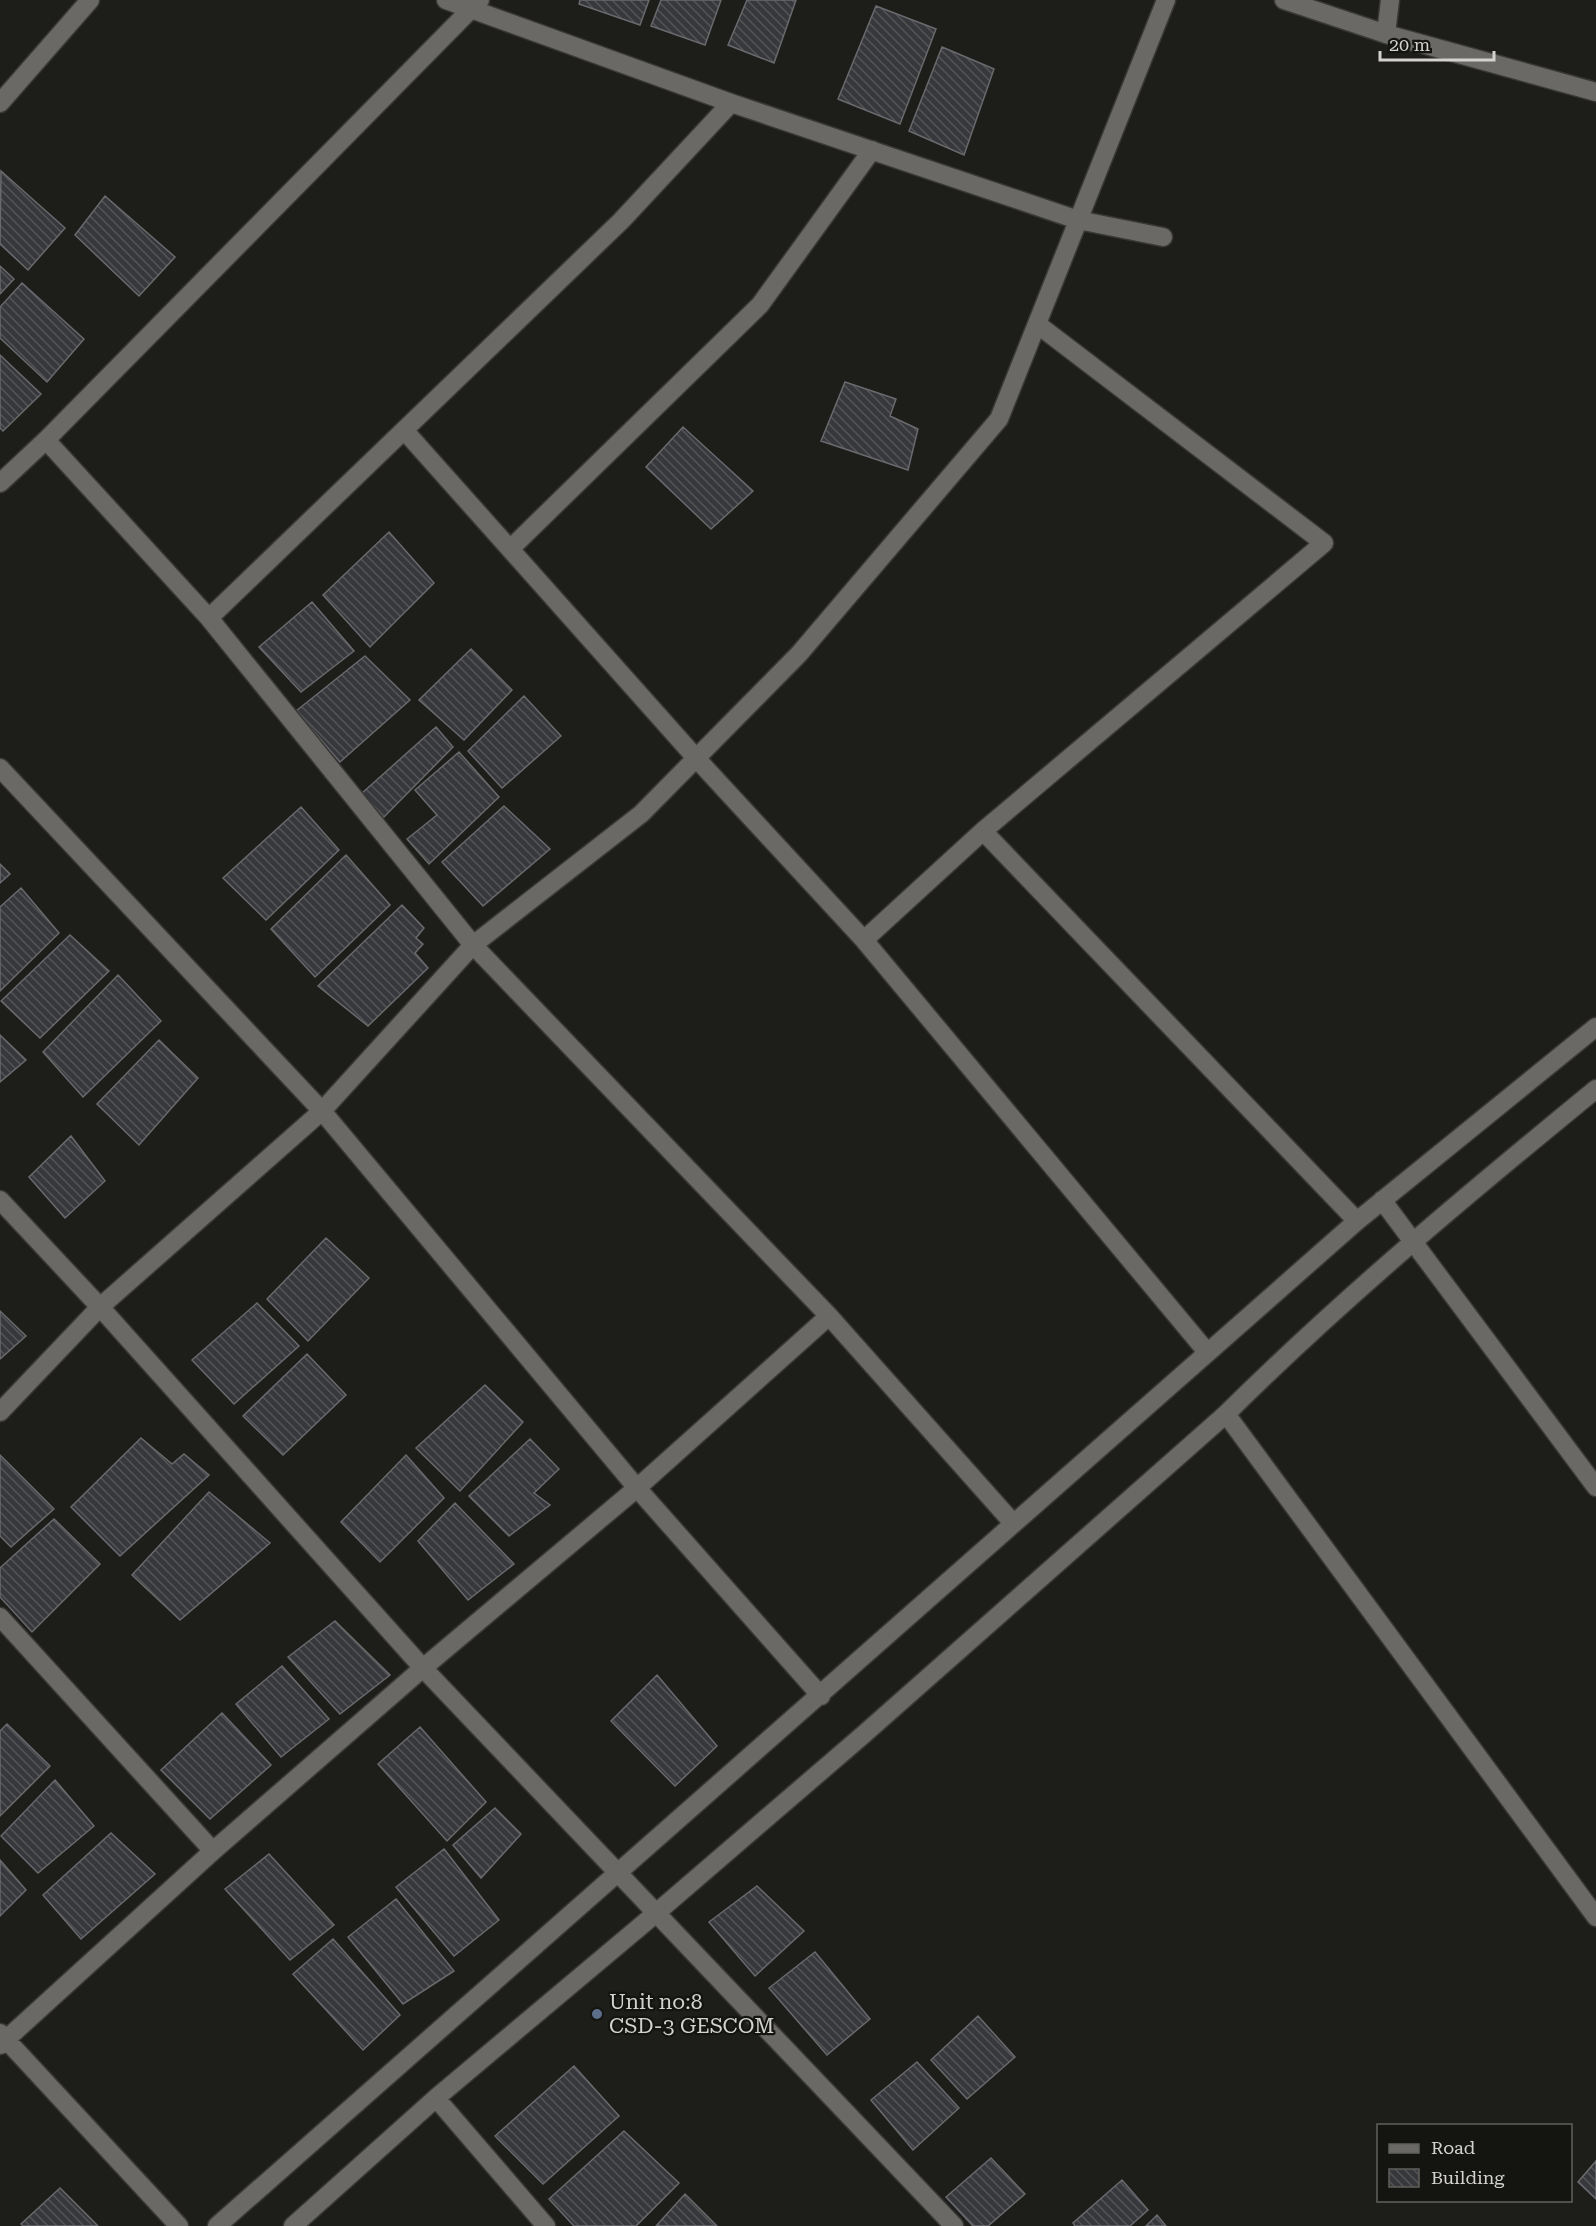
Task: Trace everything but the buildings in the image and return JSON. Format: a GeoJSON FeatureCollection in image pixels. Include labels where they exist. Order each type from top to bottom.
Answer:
{"type":"FeatureCollection","features":[{"type":"Feature","properties":{"kind":"street"},"geometry":{"type":"LineString","coordinates":[[0,103],[90,0]]}},
{"type":"Feature","properties":{"kind":"street"},"geometry":{"type":"LineString","coordinates":[[446,0],[475,5],[731,103],[1078,220],[1163,237]]}},
{"type":"Feature","properties":{"kind":"street"},"geometry":{"type":"LineString","coordinates":[[0,1412],[100,1307],[322,1111],[472,945],[641,814],[799,654],[999,419],[1166,0]]}},
{"type":"Feature","properties":{"kind":"street"},"geometry":{"type":"LineString","coordinates":[[1284,0],[1386,34],[1596,93]]}},
{"type":"Feature","properties":{"kind":"street"},"geometry":{"type":"LineString","coordinates":[[1386,34],[1390,0]]}},
{"type":"Feature","properties":{"kind":"street"},"geometry":{"type":"LineString","coordinates":[[0,483],[46,440],[475,5]]}},
{"type":"Feature","properties":{"kind":"street"},"geometry":{"type":"LineString","coordinates":[[209,618],[621,221],[731,103]]}},
{"type":"Feature","properties":{"kind":"street"},"geometry":{"type":"LineString","coordinates":[[510,549],[760,305],[872,150]]}},
{"type":"Feature","properties":{"kind":"street"},"geometry":{"type":"LineString","coordinates":[[864,940],[983,831],[1324,543],[1037,324]]}},
{"type":"Feature","properties":{"kind":"street"},"geometry":{"type":"LineString","coordinates":[[404,430],[696,758],[864,940],[1207,1352]]}},
{"type":"Feature","properties":{"kind":"street"},"geometry":{"type":"LineString","coordinates":[[46,440],[209,618],[472,945],[829,1316],[1013,1523]]}},
{"type":"Feature","properties":{"kind":"street"},"geometry":{"type":"LineString","coordinates":[[0,768],[322,1111],[637,1488],[821,1696]]}},
{"type":"Feature","properties":{"kind":"street"},"geometry":{"type":"LineString","coordinates":[[983,831],[1357,1221]]}},
{"type":"Feature","properties":{"kind":"street"},"geometry":{"type":"LineString","coordinates":[[217,2226],[616,1872],[821,1696],[1013,1523],[1357,1221],[1596,1027]]}},
{"type":"Feature","properties":{"kind":"street"},"geometry":{"type":"LineString","coordinates":[[293,2226],[436,2098],[863,1735],[1226,1414],[1283,1357],[1411,1241],[1596,1089]]}},
{"type":"Feature","properties":{"kind":"street"},"geometry":{"type":"LineString","coordinates":[[0,1200],[100,1307],[423,1668],[954,2226]]}},
{"type":"Feature","properties":{"kind":"street"},"geometry":{"type":"LineString","coordinates":[[1382,1200],[1596,1487]]}},
{"type":"Feature","properties":{"kind":"street"},"geometry":{"type":"LineString","coordinates":[[179,2226],[2,2039],[423,1668],[637,1488],[829,1316]]}},
{"type":"Feature","properties":{"kind":"street"},"geometry":{"type":"LineString","coordinates":[[1226,1414],[1596,1917]]}},
{"type":"Feature","properties":{"kind":"street"},"geometry":{"type":"LineString","coordinates":[[0,1617],[213,1851]]}},
{"type":"Feature","properties":{"kind":"street"},"geometry":{"type":"LineString","coordinates":[[436,2098],[546,2226]]}},
{"type":"Feature","properties":{"kind":"place","name":"Unit no:8 CSD-3 GESCOM"},"geometry":{"type":"Point","coordinates":[597,2014]}}]}
